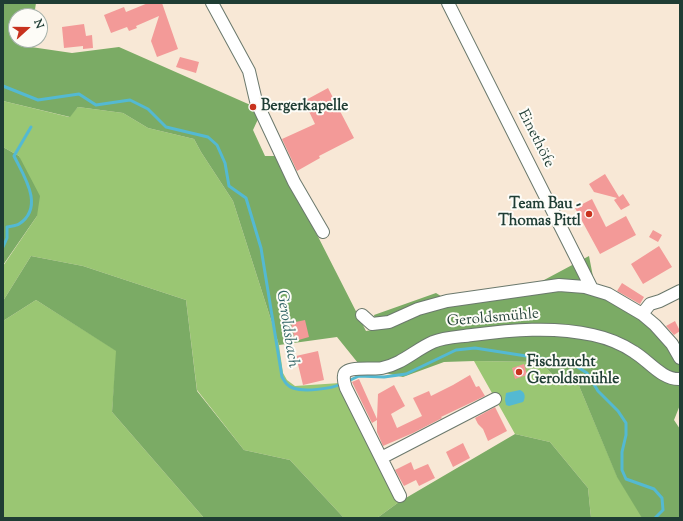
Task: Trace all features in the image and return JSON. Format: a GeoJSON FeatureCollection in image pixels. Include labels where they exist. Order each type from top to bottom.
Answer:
{"type":"FeatureCollection","features":[{"type":"Feature","properties":{"kind":"street"},"geometry":{"type":"LineString","coordinates":[[212,3],[249,71],[256,101],[294,182],[323,232]]}},
{"type":"Feature","properties":{"kind":"street","name":"Einethöfe"},"geometry":{"type":"LineString","coordinates":[[448,3],[592,289]]}},
{"type":"Feature","properties":{"kind":"street"},"geometry":{"type":"LineString","coordinates":[[362,315],[372,324],[389,322],[418,309],[447,301],[559,285],[585,287],[608,294],[642,314],[656,325],[672,344],[680,358]]}},
{"type":"Feature","properties":{"kind":"street"},"geometry":{"type":"LineString","coordinates":[[642,314],[650,304],[660,301],[680,291]]}},
{"type":"Feature","properties":{"kind":"street","name":"Geroldsmühle"},"geometry":{"type":"LineString","coordinates":[[400,496],[346,388],[344,376],[346,371],[350,369],[383,368],[398,363],[429,344],[445,338],[500,332],[560,330],[592,334],[624,345],[666,376],[672,379],[680,379]]}},
{"type":"Feature","properties":{"kind":"street"},"geometry":{"type":"LineString","coordinates":[[381,458],[495,399]]}},
{"type":"Feature","properties":{"kind":"green space"},"geometry":{"type":"Polygon","coordinates":[[[3,3],[36,3],[35,8],[8,8],[8,48],[38,48],[72,53],[119,47],[255,107],[259,117],[253,130],[265,156],[277,156],[366,331],[377,329],[374,315],[436,293],[444,298],[531,287],[589,256],[595,287],[640,318],[680,362],[680,405],[674,420],[680,429],[680,518],[642,518],[617,477],[577,381],[554,376],[540,362],[444,362],[403,377],[362,368],[337,337],[279,345],[233,201],[194,139],[148,128],[123,113],[78,107],[70,117],[3,101],[3,3]]]}},
{"type":"Feature","properties":{"kind":"green space"},"geometry":{"type":"Polygon","coordinates":[[[3,101],[69,117],[78,107],[123,113],[148,128],[194,139],[233,201],[279,345],[283,373],[287,380],[295,386],[340,383],[399,502],[377,518],[344,518],[290,460],[244,450],[197,390],[186,300],[83,266],[31,256],[3,301],[3,266],[37,216],[19,156],[3,147],[3,101]]]}},
{"type":"Feature","properties":{"kind":"green space"},"geometry":{"type":"Polygon","coordinates":[[[3,147],[19,156],[40,196],[37,216],[3,265],[3,147]]]}},
{"type":"Feature","properties":{"kind":"green space"},"geometry":{"type":"Polygon","coordinates":[[[31,256],[83,266],[186,300],[197,391],[244,450],[290,460],[344,518],[204,518],[112,412],[116,351],[36,300],[3,321],[3,301],[31,256]]]}},
{"type":"Feature","properties":{"kind":"green space"},"geometry":{"type":"Polygon","coordinates":[[[36,300],[117,351],[112,412],[204,518],[3,518],[3,321],[36,300]]]}},
{"type":"Feature","properties":{"kind":"green space"},"geometry":{"type":"Polygon","coordinates":[[[474,361],[540,362],[554,376],[577,381],[617,476],[643,518],[591,518],[588,488],[550,442],[515,434],[474,361]]]}},
{"type":"Feature","properties":{"kind":"green space"},"geometry":{"type":"Polygon","coordinates":[[[515,434],[550,442],[588,488],[591,518],[377,518],[399,502],[515,434]]]}},
{"type":"Feature","properties":{"kind":"water"},"geometry":{"type":"Polygon","coordinates":[[[520,390],[524,395],[523,402],[509,406],[506,405],[506,393],[520,390]]]}},
{"type":"Feature","properties":{"kind":"building"},"geometry":{"type":"Polygon","coordinates":[[[148,3],[162,3],[178,49],[157,57],[151,41],[159,16],[136,26],[137,28],[129,31],[127,27],[111,33],[104,15],[124,7],[126,12],[148,3]]]}},
{"type":"Feature","properties":{"kind":"building"},"geometry":{"type":"Polygon","coordinates":[[[84,24],[86,36],[92,35],[93,48],[83,49],[83,46],[64,48],[62,27],[84,24]]]}},
{"type":"Feature","properties":{"kind":"building"},"geometry":{"type":"Polygon","coordinates":[[[180,57],[199,62],[196,73],[176,67],[180,57]]]}},
{"type":"Feature","properties":{"kind":"building"},"geometry":{"type":"Polygon","coordinates":[[[328,88],[354,138],[319,156],[320,158],[297,171],[282,139],[315,124],[304,101],[328,88]]]}},
{"type":"Feature","properties":{"kind":"building"},"geometry":{"type":"Polygon","coordinates":[[[605,174],[619,197],[623,194],[630,205],[621,210],[614,200],[617,198],[594,192],[589,184],[605,174]]]}},
{"type":"Feature","properties":{"kind":"building"},"geometry":{"type":"Polygon","coordinates":[[[592,199],[606,227],[626,216],[636,235],[600,254],[575,208],[592,199]]]}},
{"type":"Feature","properties":{"kind":"building"},"geometry":{"type":"Polygon","coordinates":[[[653,230],[662,235],[658,242],[649,237],[653,230]]]}},
{"type":"Feature","properties":{"kind":"building"},"geometry":{"type":"Polygon","coordinates":[[[659,246],[672,267],[643,284],[631,264],[659,246]]]}},
{"type":"Feature","properties":{"kind":"building"},"geometry":{"type":"Polygon","coordinates":[[[622,283],[644,297],[640,304],[617,291],[622,283]]]}},
{"type":"Feature","properties":{"kind":"building"},"geometry":{"type":"Polygon","coordinates":[[[305,320],[309,337],[295,341],[291,323],[305,320]]]}},
{"type":"Feature","properties":{"kind":"building"},"geometry":{"type":"Polygon","coordinates":[[[675,321],[680,331],[674,335],[666,326],[675,321]]]}},
{"type":"Feature","properties":{"kind":"building"},"geometry":{"type":"Polygon","coordinates":[[[318,351],[324,380],[303,385],[296,356],[318,351]]]}},
{"type":"Feature","properties":{"kind":"building","name":"Fischzucht Geroldsmühle"},"geometry":{"type":"Polygon","coordinates":[[[524,364],[527,375],[515,379],[512,368],[524,364]]]}},
{"type":"Feature","properties":{"kind":"building"},"geometry":{"type":"Polygon","coordinates":[[[470,375],[476,387],[479,386],[485,396],[441,417],[442,418],[413,433],[383,446],[377,432],[377,420],[372,423],[352,382],[359,379],[377,419],[378,394],[394,385],[405,406],[391,414],[397,428],[422,416],[413,398],[429,391],[431,396],[470,375]]]}},
{"type":"Feature","properties":{"kind":"building"},"geometry":{"type":"Polygon","coordinates":[[[495,407],[507,431],[488,441],[483,429],[475,418],[495,407]]]}},
{"type":"Feature","properties":{"kind":"building"},"geometry":{"type":"Polygon","coordinates":[[[463,443],[470,458],[453,467],[446,452],[463,443]]]}},
{"type":"Feature","properties":{"kind":"building"},"geometry":{"type":"Polygon","coordinates":[[[411,462],[414,470],[428,464],[435,478],[419,486],[416,480],[404,486],[395,470],[411,462]]]}},
{"type":"Feature","properties":{"kind":"waterway","name":"Geroldsbach"},"geometry":{"type":"LineString","coordinates":[[3,86],[38,100],[79,94],[96,105],[130,100],[148,109],[166,127],[208,137],[217,145],[225,163],[229,186],[246,198],[261,248],[282,377],[289,386],[304,390],[331,387],[341,384]]}},
{"type":"Feature","properties":{"kind":"waterway"},"geometry":{"type":"LineString","coordinates":[[3,247],[7,238],[7,227],[19,224],[27,217],[31,209],[30,191],[14,156],[31,127]]}},
{"type":"Feature","properties":{"kind":"waterway","name":"Geroldsbach"},"geometry":{"type":"LineString","coordinates":[[346,382],[359,376],[384,377],[406,374],[456,350],[475,348],[571,363],[587,373],[598,391],[618,411],[626,423],[626,435],[622,452],[622,470],[626,479],[654,489],[662,498],[663,510],[655,518]]}},
{"type":"Feature","properties":{"kind":"place","name":"Bergerkapelle"},"geometry":{"type":"Point","coordinates":[253,107]}},
{"type":"Feature","properties":{"kind":"place","name":"Team Bau - Thomas Pittl"},"geometry":{"type":"Point","coordinates":[589,214]}},
{"type":"Feature","properties":{"kind":"place","name":"Fischzucht Geroldsmühle"},"geometry":{"type":"Point","coordinates":[519,372]}}]}
